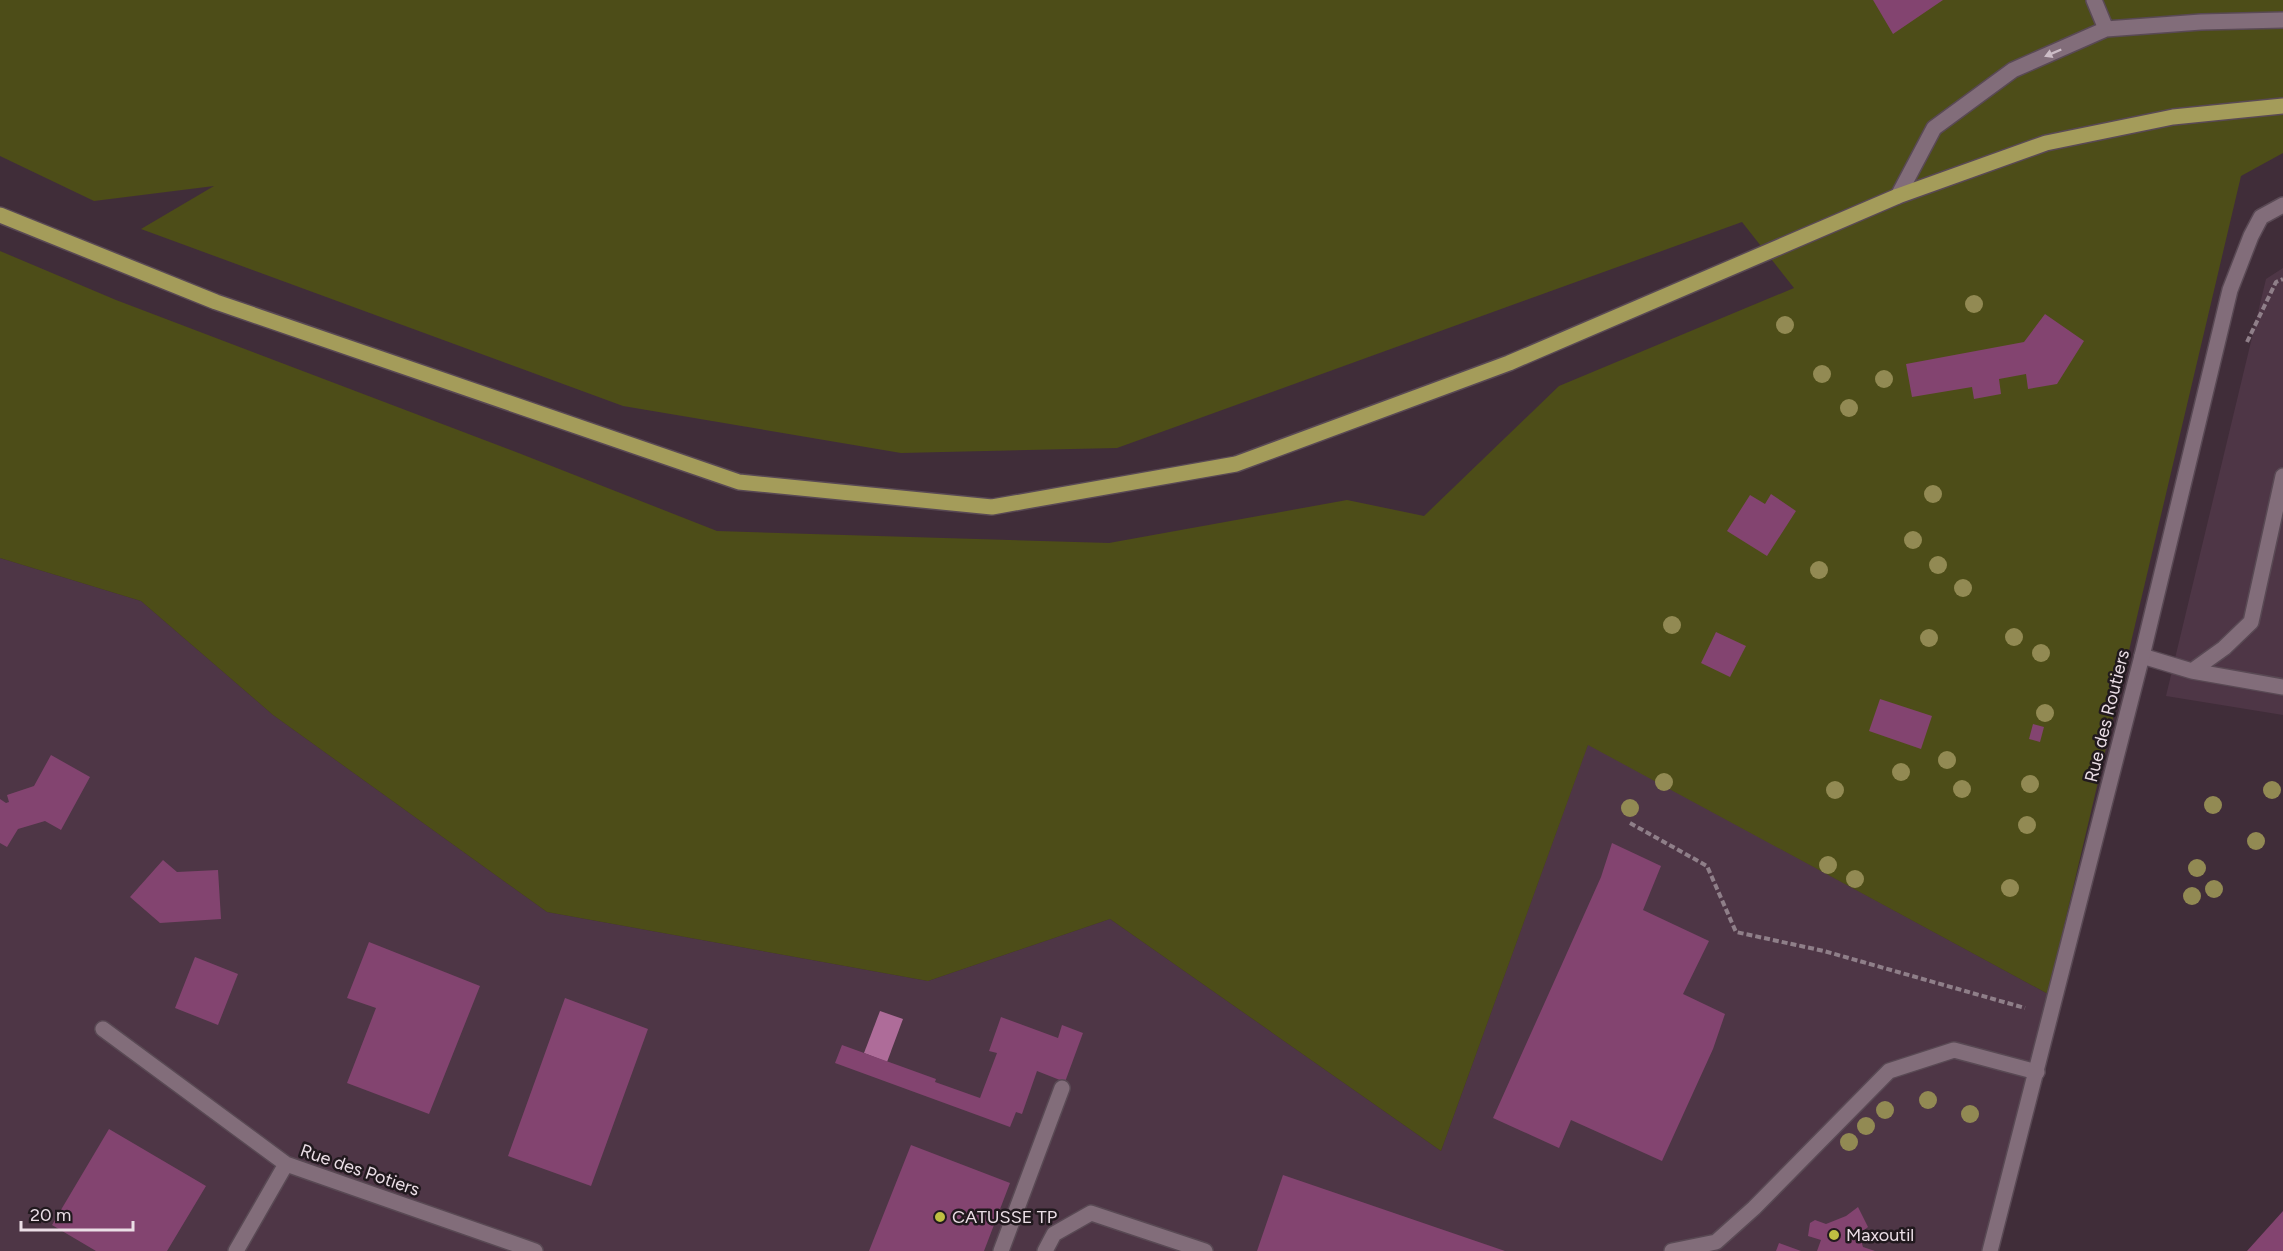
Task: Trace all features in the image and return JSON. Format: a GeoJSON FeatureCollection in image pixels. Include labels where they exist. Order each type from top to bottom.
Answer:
{"type":"FeatureCollection","features":[{"type":"Feature","properties":{"kind":"main road"},"geometry":{"type":"LineString","coordinates":[[0,215],[216,302],[739,482],[992,507],[1236,464],[1509,363],[1898,196],[2046,143],[2174,117],[2283,106]]}},
{"type":"Feature","properties":{"kind":"street"},"geometry":{"type":"LineString","coordinates":[[2094,0],[2106,29]]}},
{"type":"Feature","properties":{"kind":"street"},"geometry":{"type":"LineString","coordinates":[[1898,196],[1934,128],[2013,70],[2106,29],[2201,22],[2283,20]]}},
{"type":"Feature","properties":{"kind":"street","name":"Rue des Routiers"},"geometry":{"type":"LineString","coordinates":[[1990,1251],[2052,1016],[2142,656],[2230,290],[2261,217],[2283,205]]}},
{"type":"Feature","properties":{"kind":"street"},"geometry":{"type":"LineString","coordinates":[[2192,671],[2224,648],[2251,622],[2283,476]]}},
{"type":"Feature","properties":{"kind":"street"},"geometry":{"type":"LineString","coordinates":[[2142,656],[2192,671],[2283,687]]}},
{"type":"Feature","properties":{"kind":"street","name":"Rue des Potiers"},"geometry":{"type":"LineString","coordinates":[[103,1029],[286,1164],[535,1251]]}},
{"type":"Feature","properties":{"kind":"street"},"geometry":{"type":"LineString","coordinates":[[1672,1251],[1716,1242],[1754,1208],[1889,1071],[1954,1050],[2037,1072]]}},
{"type":"Feature","properties":{"kind":"street"},"geometry":{"type":"LineString","coordinates":[[1001,1251],[1062,1088]]}},
{"type":"Feature","properties":{"kind":"street"},"geometry":{"type":"LineString","coordinates":[[236,1251],[286,1164]]}},
{"type":"Feature","properties":{"kind":"street"},"geometry":{"type":"LineString","coordinates":[[1045,1251],[1054,1234],[1091,1213],[1205,1251]]}},
{"type":"Feature","properties":{"kind":"path"},"geometry":{"type":"LineString","coordinates":[[1630,823],[1707,866],[1736,932],[1824,951],[2052,1016]]}},
{"type":"Feature","properties":{"kind":"shaded area"},"geometry":{"type":"Polygon","coordinates":[[[0,0],[2283,0],[2283,153],[2241,176],[2048,994],[1588,745],[1441,1151],[1110,919],[928,981],[547,912],[273,715],[141,601],[0,558],[0,251],[116,300],[717,531],[1109,543],[1347,500],[1424,516],[1559,386],[1794,288],[1742,222],[1117,448],[901,453],[623,406],[141,229],[214,186],[94,201],[0,156],[0,0]]]}},
{"type":"Feature","properties":{"kind":"shaded area"},"geometry":{"type":"Polygon","coordinates":[[[2283,268],[2283,715],[2166,696],[2266,279],[2283,268]]]}},
{"type":"Feature","properties":{"kind":"shaded area"},"geometry":{"type":"Polygon","coordinates":[[[0,558],[141,601],[273,715],[547,912],[928,981],[1110,919],[1441,1151],[1588,744],[2048,994],[1994,1251],[0,1251],[0,558]]]}},
{"type":"Feature","properties":{"kind":"shaded area"},"geometry":{"type":"Polygon","coordinates":[[[880,1011],[903,1019],[887,1062],[864,1053],[880,1011]]]}},
{"type":"Feature","properties":{"kind":"building"},"geometry":{"type":"Polygon","coordinates":[[[1873,0],[1943,0],[1893,34],[1873,0]]]}},
{"type":"Feature","properties":{"kind":"building"},"geometry":{"type":"Polygon","coordinates":[[[2045,314],[2084,341],[2057,384],[2028,389],[2026,374],[1999,379],[2001,394],[1974,399],[1972,387],[1912,397],[1906,364],[2024,342],[2045,314]]]}},
{"type":"Feature","properties":{"kind":"building"},"geometry":{"type":"Polygon","coordinates":[[[1771,494],[1796,511],[1767,556],[1727,531],[1750,495],[1765,504],[1771,494]]]}},
{"type":"Feature","properties":{"kind":"building"},"geometry":{"type":"Polygon","coordinates":[[[1716,632],[1746,646],[1730,677],[1701,663],[1716,632]]]}},
{"type":"Feature","properties":{"kind":"building"},"geometry":{"type":"Polygon","coordinates":[[[1880,699],[1932,716],[1921,749],[1869,731],[1880,699]]]}},
{"type":"Feature","properties":{"kind":"building"},"geometry":{"type":"Polygon","coordinates":[[[2033,724],[2044,727],[2040,742],[2029,739],[2033,724]]]}},
{"type":"Feature","properties":{"kind":"building"},"geometry":{"type":"Polygon","coordinates":[[[51,755],[90,777],[61,830],[45,821],[18,829],[7,847],[0,843],[0,799],[6,803],[9,802],[7,795],[34,786],[51,755]]]}},
{"type":"Feature","properties":{"kind":"building"},"geometry":{"type":"Polygon","coordinates":[[[1612,843],[1661,866],[1643,910],[1709,941],[1683,994],[1725,1014],[1713,1049],[1662,1161],[1571,1120],[1559,1148],[1493,1118],[1601,877],[1612,843]]]}},
{"type":"Feature","properties":{"kind":"building"},"geometry":{"type":"Polygon","coordinates":[[[163,860],[177,872],[218,870],[221,919],[160,923],[130,897],[163,860]]]}},
{"type":"Feature","properties":{"kind":"building"},"geometry":{"type":"Polygon","coordinates":[[[369,942],[480,986],[429,1114],[347,1083],[376,1008],[347,998],[369,942]]]}},
{"type":"Feature","properties":{"kind":"building"},"geometry":{"type":"Polygon","coordinates":[[[195,957],[238,974],[218,1025],[175,1008],[195,957]]]}},
{"type":"Feature","properties":{"kind":"building"},"geometry":{"type":"Polygon","coordinates":[[[565,998],[648,1029],[591,1186],[508,1156],[565,998]]]}},
{"type":"Feature","properties":{"kind":"building"},"geometry":{"type":"Polygon","coordinates":[[[1001,1017],[1058,1038],[1062,1025],[1083,1033],[1065,1082],[1037,1071],[1022,1114],[1016,1112],[1010,1127],[835,1063],[842,1045],[936,1079],[935,1082],[980,1098],[997,1053],[989,1051],[1001,1017]]]}},
{"type":"Feature","properties":{"kind":"building"},"geometry":{"type":"Polygon","coordinates":[[[109,1129],[206,1186],[167,1251],[96,1251],[52,1225],[109,1129]]]}},
{"type":"Feature","properties":{"kind":"building","name":"CATUSSE TP"},"geometry":{"type":"Polygon","coordinates":[[[911,1145],[1010,1183],[984,1251],[869,1251],[911,1145]]]}},
{"type":"Feature","properties":{"kind":"building"},"geometry":{"type":"Polygon","coordinates":[[[1283,1175],[1505,1251],[1257,1251],[1283,1175]]]}},
{"type":"Feature","properties":{"kind":"building","name":"Maxoutil"},"geometry":{"type":"Polygon","coordinates":[[[1858,1207],[1868,1227],[1859,1234],[1863,1247],[1875,1251],[1817,1251],[1821,1240],[1808,1236],[1810,1223],[1815,1220],[1826,1224],[1846,1216],[1858,1207]]]}},
{"type":"Feature","properties":{"kind":"building"},"geometry":{"type":"Polygon","coordinates":[[[2283,1211],[2283,1251],[2247,1251],[2283,1211]]]}},
{"type":"Feature","properties":{"kind":"building","name":"Maxoutil"},"geometry":{"type":"Polygon","coordinates":[[[1779,1243],[1801,1251],[1776,1251],[1779,1243]]]}},
{"type":"Feature","properties":{"kind":"place","name":"CATUSSE TP"},"geometry":{"type":"Point","coordinates":[940,1217]}},
{"type":"Feature","properties":{"kind":"place","name":"Maxoutil"},"geometry":{"type":"Point","coordinates":[1834,1235]}}]}
